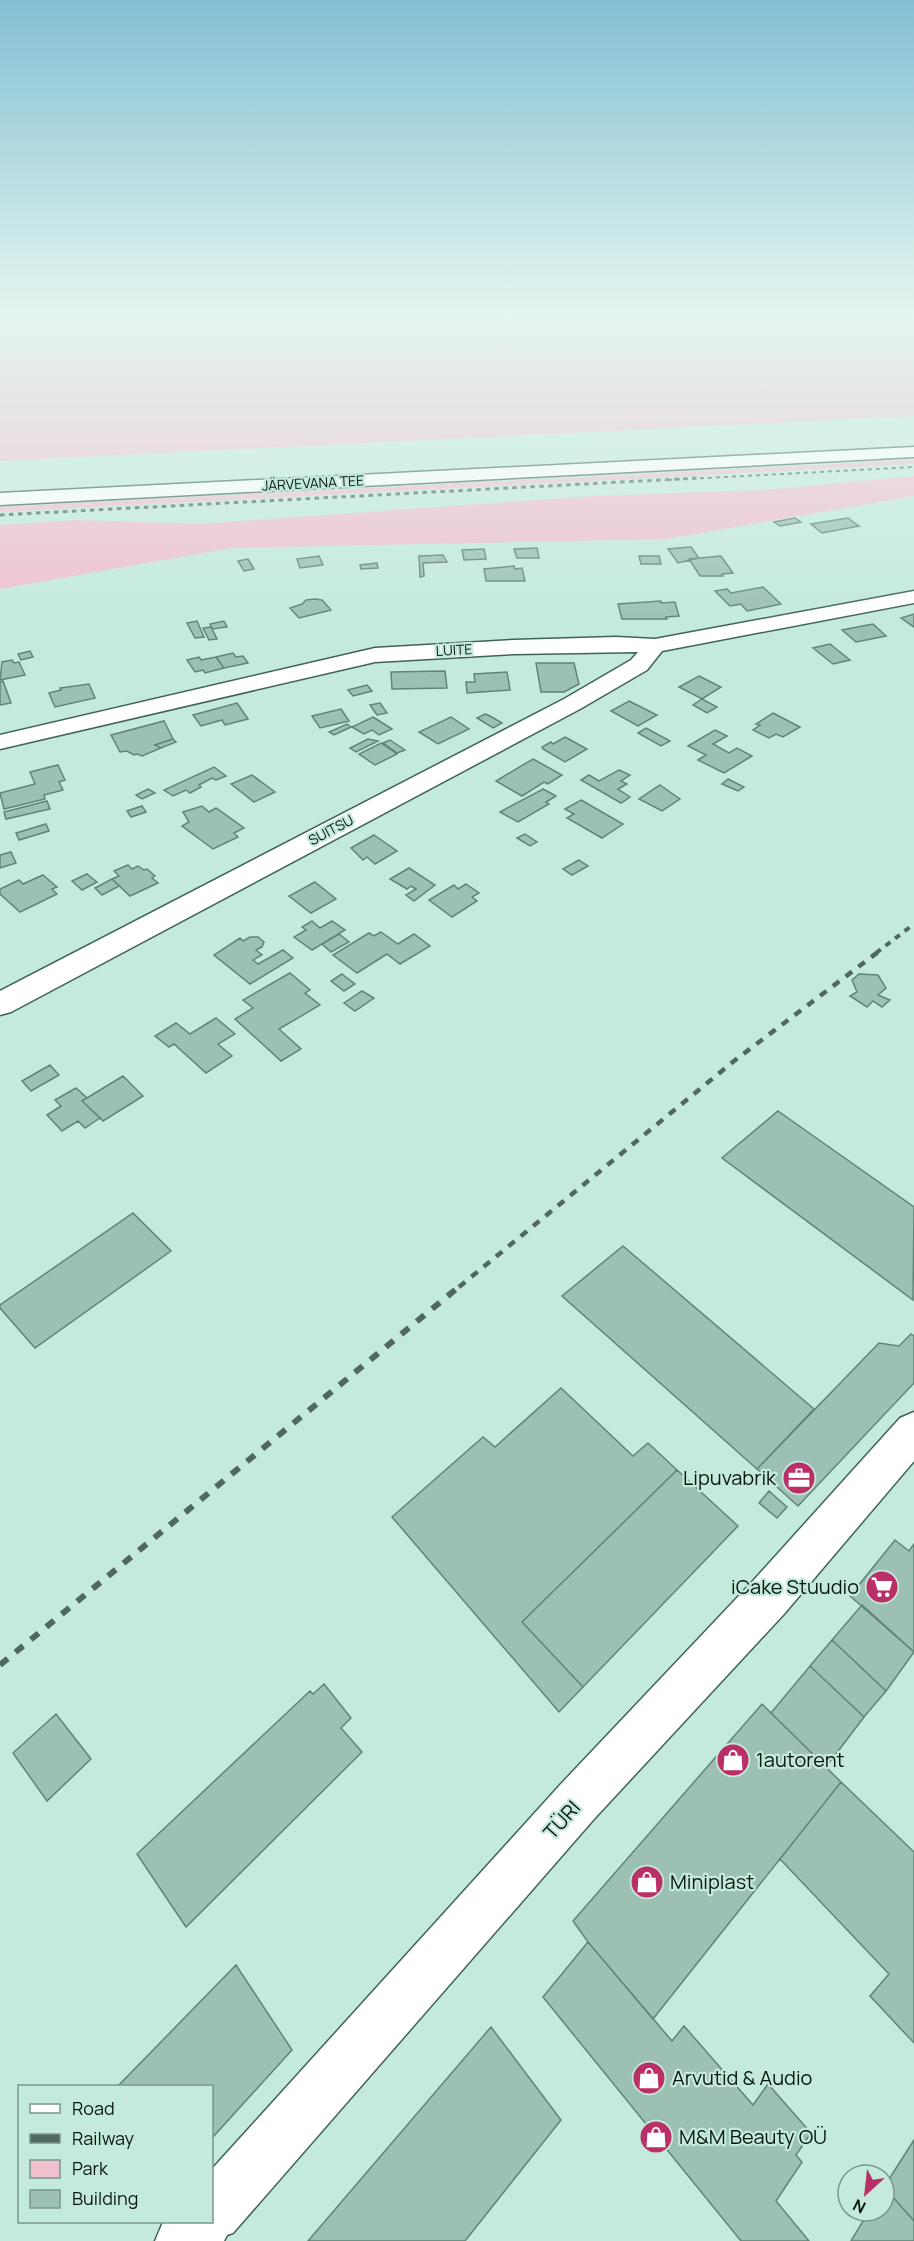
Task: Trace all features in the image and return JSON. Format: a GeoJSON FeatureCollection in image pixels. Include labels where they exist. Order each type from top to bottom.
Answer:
{"type":"FeatureCollection","features":[{"type":"Feature","properties":{"kind":"main road","name":"JÄRVEVANA TEE"},"geometry":{"type":"LineString","coordinates":[[0,489],[914,443]]}},
{"type":"Feature","properties":{"kind":"main road","name":"JÄRVEVANA TEE"},"geometry":{"type":"LineString","coordinates":[[0,499],[914,452]]}},
{"type":"Feature","properties":{"kind":"main road","name":"LUITE"},"geometry":{"type":"LineString","coordinates":[[0,742],[375,655],[514,647],[616,644],[655,646],[914,597]]}},
{"type":"Feature","properties":{"kind":"main road","name":"SUITSU"},"geometry":{"type":"LineString","coordinates":[[0,1004],[572,704],[639,665],[655,646]]}},
{"type":"Feature","properties":{"kind":"main road","name":"TÜRI"},"geometry":{"type":"LineString","coordinates":[[213,2211],[577,1802],[768,1598],[914,1431]]}},
{"type":"Feature","properties":{"kind":"main road"},"geometry":{"type":"LineString","coordinates":[[184,2241],[202,2223]]}},
{"type":"Feature","properties":{"kind":"green space"},"geometry":{"type":"Polygon","coordinates":[[[0,419],[862,419],[0,461],[0,419]]]}},
{"type":"Feature","properties":{"kind":"green space"},"geometry":{"type":"Polygon","coordinates":[[[914,460],[914,464],[0,512],[0,507],[914,460]]]}},
{"type":"Feature","properties":{"kind":"green space"},"geometry":{"type":"Polygon","coordinates":[[[914,476],[914,496],[666,539],[231,548],[0,589],[0,525],[76,520],[199,524],[592,496],[765,490],[914,476]]]}},
{"type":"Feature","properties":{"kind":"building"},"geometry":{"type":"Polygon","coordinates":[[[795,518],[801,522],[780,526],[774,522],[795,518]]]}},
{"type":"Feature","properties":{"kind":"building"},"geometry":{"type":"Polygon","coordinates":[[[848,518],[859,526],[822,533],[811,524],[848,518]]]}},
{"type":"Feature","properties":{"kind":"building"},"geometry":{"type":"Polygon","coordinates":[[[691,547],[699,558],[678,563],[668,549],[691,547]]]}},
{"type":"Feature","properties":{"kind":"building"},"geometry":{"type":"Polygon","coordinates":[[[537,548],[539,558],[517,558],[514,549],[537,548]]]}},
{"type":"Feature","properties":{"kind":"building"},"geometry":{"type":"Polygon","coordinates":[[[484,549],[486,559],[464,560],[462,550],[484,549]]]}},
{"type":"Feature","properties":{"kind":"building"},"geometry":{"type":"Polygon","coordinates":[[[443,555],[447,562],[423,563],[424,576],[420,577],[419,556],[443,555]]]}},
{"type":"Feature","properties":{"kind":"building"},"geometry":{"type":"Polygon","coordinates":[[[319,556],[323,565],[300,568],[297,559],[319,556]]]}},
{"type":"Feature","properties":{"kind":"building"},"geometry":{"type":"Polygon","coordinates":[[[639,556],[659,556],[661,564],[641,564],[639,556]]]}},
{"type":"Feature","properties":{"kind":"building"},"geometry":{"type":"Polygon","coordinates":[[[721,556],[733,573],[722,574],[723,576],[700,576],[689,559],[721,556]]]}},
{"type":"Feature","properties":{"kind":"building"},"geometry":{"type":"Polygon","coordinates":[[[248,559],[254,569],[244,571],[238,561],[248,559]]]}},
{"type":"Feature","properties":{"kind":"building"},"geometry":{"type":"Polygon","coordinates":[[[377,563],[378,568],[361,569],[360,565],[377,563]]]}},
{"type":"Feature","properties":{"kind":"building"},"geometry":{"type":"Polygon","coordinates":[[[514,566],[515,569],[522,568],[525,581],[486,581],[484,569],[514,566]]]}},
{"type":"Feature","properties":{"kind":"building"},"geometry":{"type":"Polygon","coordinates":[[[763,587],[781,604],[747,611],[741,604],[730,606],[715,591],[727,589],[731,593],[763,587]]]}},
{"type":"Feature","properties":{"kind":"building"},"geometry":{"type":"Polygon","coordinates":[[[306,600],[322,600],[331,610],[299,618],[290,608],[306,600]]]}},
{"type":"Feature","properties":{"kind":"building"},"geometry":{"type":"Polygon","coordinates":[[[661,601],[661,603],[675,602],[679,616],[666,617],[667,619],[622,619],[618,604],[661,601]]]}},
{"type":"Feature","properties":{"kind":"building"},"geometry":{"type":"Polygon","coordinates":[[[914,614],[914,627],[901,618],[914,614]]]}},
{"type":"Feature","properties":{"kind":"building"},"geometry":{"type":"Polygon","coordinates":[[[197,621],[204,637],[195,638],[187,623],[197,621]]]}},
{"type":"Feature","properties":{"kind":"building"},"geometry":{"type":"Polygon","coordinates":[[[224,621],[227,627],[212,629],[210,624],[224,621]]]}},
{"type":"Feature","properties":{"kind":"building"},"geometry":{"type":"Polygon","coordinates":[[[873,624],[886,636],[856,642],[842,630],[873,624]]]}},
{"type":"Feature","properties":{"kind":"building"},"geometry":{"type":"Polygon","coordinates":[[[211,627],[217,639],[209,640],[203,628],[211,627]]]}},
{"type":"Feature","properties":{"kind":"building"},"geometry":{"type":"Polygon","coordinates":[[[830,644],[850,660],[833,664],[813,648],[830,644]]]}},
{"type":"Feature","properties":{"kind":"building"},"geometry":{"type":"Polygon","coordinates":[[[30,651],[33,657],[21,660],[18,654],[30,651]]]}},
{"type":"Feature","properties":{"kind":"building"},"geometry":{"type":"Polygon","coordinates":[[[233,653],[236,657],[243,656],[248,663],[224,668],[216,657],[233,653]]]}},
{"type":"Feature","properties":{"kind":"building"},"geometry":{"type":"Polygon","coordinates":[[[199,657],[201,660],[216,657],[224,668],[205,673],[203,670],[195,672],[187,660],[199,657]]]}},
{"type":"Feature","properties":{"kind":"building"},"geometry":{"type":"Polygon","coordinates":[[[12,660],[14,663],[19,662],[25,675],[0,680],[2,662],[12,660]]]}},
{"type":"Feature","properties":{"kind":"building"},"geometry":{"type":"Polygon","coordinates":[[[536,663],[574,663],[579,684],[564,692],[541,692],[536,663]]]}},
{"type":"Feature","properties":{"kind":"building"},"geometry":{"type":"Polygon","coordinates":[[[445,671],[447,688],[392,689],[391,672],[445,671]]]}},
{"type":"Feature","properties":{"kind":"building"},"geometry":{"type":"Polygon","coordinates":[[[507,672],[510,690],[467,693],[466,682],[475,682],[474,674],[507,672]]]}},
{"type":"Feature","properties":{"kind":"building"},"geometry":{"type":"Polygon","coordinates":[[[699,676],[721,687],[702,699],[679,687],[699,676]]]}},
{"type":"Feature","properties":{"kind":"building"},"geometry":{"type":"Polygon","coordinates":[[[3,681],[11,703],[0,705],[0,682],[3,681]]]}},
{"type":"Feature","properties":{"kind":"building"},"geometry":{"type":"Polygon","coordinates":[[[89,684],[95,698],[55,707],[49,693],[61,690],[60,688],[89,684]]]}},
{"type":"Feature","properties":{"kind":"building"},"geometry":{"type":"Polygon","coordinates":[[[367,685],[372,691],[353,696],[348,690],[367,685]]]}},
{"type":"Feature","properties":{"kind":"building"},"geometry":{"type":"Polygon","coordinates":[[[702,699],[717,707],[707,713],[693,705],[702,699]]]}},
{"type":"Feature","properties":{"kind":"building"},"geometry":{"type":"Polygon","coordinates":[[[629,701],[657,715],[638,726],[611,711],[629,701]]]}},
{"type":"Feature","properties":{"kind":"building"},"geometry":{"type":"Polygon","coordinates":[[[237,703],[248,719],[225,725],[222,720],[201,726],[193,715],[237,703]]]}},
{"type":"Feature","properties":{"kind":"building"},"geometry":{"type":"Polygon","coordinates":[[[380,703],[387,713],[377,715],[370,705],[380,703]]]}},
{"type":"Feature","properties":{"kind":"building"},"geometry":{"type":"Polygon","coordinates":[[[341,709],[349,721],[320,728],[312,716],[341,709]]]}},
{"type":"Feature","properties":{"kind":"building"},"geometry":{"type":"Polygon","coordinates":[[[773,713],[800,727],[783,737],[776,734],[769,738],[753,730],[760,725],[756,724],[773,713]]]}},
{"type":"Feature","properties":{"kind":"building"},"geometry":{"type":"Polygon","coordinates":[[[485,714],[502,723],[493,728],[477,718],[485,714]]]}},
{"type":"Feature","properties":{"kind":"building"},"geometry":{"type":"Polygon","coordinates":[[[373,717],[392,729],[379,735],[372,730],[364,734],[352,727],[373,717]]]}},
{"type":"Feature","properties":{"kind":"building"},"geometry":{"type":"Polygon","coordinates":[[[451,717],[469,729],[438,744],[419,732],[451,717]]]}},
{"type":"Feature","properties":{"kind":"building"},"geometry":{"type":"Polygon","coordinates":[[[164,721],[173,739],[155,745],[161,748],[142,756],[127,751],[120,752],[111,735],[164,721]]]}},
{"type":"Feature","properties":{"kind":"building"},"geometry":{"type":"Polygon","coordinates":[[[347,724],[351,727],[334,735],[329,732],[347,724]]]}},
{"type":"Feature","properties":{"kind":"building"},"geometry":{"type":"Polygon","coordinates":[[[646,728],[670,741],[661,746],[638,733],[646,728]]]}},
{"type":"Feature","properties":{"kind":"building"},"geometry":{"type":"Polygon","coordinates":[[[715,730],[727,736],[713,744],[729,753],[737,748],[752,756],[724,773],[698,760],[706,755],[688,746],[715,730]]]}},
{"type":"Feature","properties":{"kind":"building"},"geometry":{"type":"Polygon","coordinates":[[[565,737],[587,749],[565,762],[542,747],[551,742],[553,744],[565,737]]]}},
{"type":"Feature","properties":{"kind":"building"},"geometry":{"type":"Polygon","coordinates":[[[173,739],[176,742],[161,748],[155,745],[173,739]]]}},
{"type":"Feature","properties":{"kind":"building"},"geometry":{"type":"Polygon","coordinates":[[[368,739],[378,741],[356,752],[350,748],[368,739]]]}},
{"type":"Feature","properties":{"kind":"building"},"geometry":{"type":"Polygon","coordinates":[[[390,740],[405,750],[397,753],[383,743],[390,740]]]}},
{"type":"Feature","properties":{"kind":"building"},"geometry":{"type":"Polygon","coordinates":[[[381,743],[397,754],[375,765],[359,754],[381,743]]]}},
{"type":"Feature","properties":{"kind":"building"},"geometry":{"type":"Polygon","coordinates":[[[533,759],[562,775],[548,784],[544,782],[522,796],[496,781],[533,759]]]}},
{"type":"Feature","properties":{"kind":"building"},"geometry":{"type":"Polygon","coordinates":[[[58,765],[65,780],[59,782],[63,790],[44,795],[45,799],[4,809],[0,793],[35,784],[30,772],[58,765]]]}},
{"type":"Feature","properties":{"kind":"building"},"geometry":{"type":"Polygon","coordinates":[[[214,767],[226,776],[216,780],[212,778],[190,793],[186,790],[173,796],[164,790],[214,767]]]}},
{"type":"Feature","properties":{"kind":"building"},"geometry":{"type":"Polygon","coordinates":[[[619,770],[630,775],[621,781],[627,784],[618,789],[630,797],[621,803],[581,780],[589,775],[599,781],[619,770]]]}},
{"type":"Feature","properties":{"kind":"building"},"geometry":{"type":"Polygon","coordinates":[[[252,775],[275,792],[254,802],[231,784],[252,775]]]}},
{"type":"Feature","properties":{"kind":"building"},"geometry":{"type":"Polygon","coordinates":[[[728,779],[744,787],[738,791],[722,784],[728,779]]]}},
{"type":"Feature","properties":{"kind":"building"},"geometry":{"type":"Polygon","coordinates":[[[660,785],[680,799],[662,811],[639,799],[660,785]]]}},
{"type":"Feature","properties":{"kind":"building"},"geometry":{"type":"Polygon","coordinates":[[[148,789],[155,793],[142,799],[136,795],[148,789]]]}},
{"type":"Feature","properties":{"kind":"building"},"geometry":{"type":"Polygon","coordinates":[[[543,789],[556,796],[546,802],[549,804],[518,822],[500,812],[543,789]]]}},
{"type":"Feature","properties":{"kind":"building"},"geometry":{"type":"Polygon","coordinates":[[[581,800],[623,824],[602,838],[567,818],[574,814],[565,809],[581,800]]]}},
{"type":"Feature","properties":{"kind":"building"},"geometry":{"type":"Polygon","coordinates":[[[47,801],[50,809],[6,819],[4,812],[47,801]]]}},
{"type":"Feature","properties":{"kind":"building"},"geometry":{"type":"Polygon","coordinates":[[[142,806],[146,812],[131,817],[127,811],[142,806]]]}},
{"type":"Feature","properties":{"kind":"building"},"geometry":{"type":"Polygon","coordinates":[[[202,806],[209,812],[216,808],[244,828],[234,833],[238,837],[213,849],[182,826],[189,822],[183,812],[202,806]]]}},
{"type":"Feature","properties":{"kind":"building"},"geometry":{"type":"Polygon","coordinates":[[[46,824],[49,831],[19,840],[16,833],[46,824]]]}},
{"type":"Feature","properties":{"kind":"building"},"geometry":{"type":"Polygon","coordinates":[[[525,834],[537,842],[530,846],[517,838],[525,834]]]}},
{"type":"Feature","properties":{"kind":"building"},"geometry":{"type":"Polygon","coordinates":[[[374,835],[397,851],[375,864],[367,857],[363,860],[351,848],[374,835]]]}},
{"type":"Feature","properties":{"kind":"building"},"geometry":{"type":"Polygon","coordinates":[[[11,852],[16,863],[0,868],[0,855],[11,852]]]}},
{"type":"Feature","properties":{"kind":"building"},"geometry":{"type":"Polygon","coordinates":[[[579,860],[588,866],[572,875],[563,869],[579,860]]]}},
{"type":"Feature","properties":{"kind":"building"},"geometry":{"type":"Polygon","coordinates":[[[128,865],[132,869],[138,866],[144,870],[147,869],[155,876],[152,878],[158,883],[130,896],[112,879],[119,876],[114,871],[128,865]]]}},
{"type":"Feature","properties":{"kind":"building"},"geometry":{"type":"Polygon","coordinates":[[[409,868],[435,885],[414,901],[406,895],[416,889],[411,886],[407,889],[390,879],[409,868]]]}},
{"type":"Feature","properties":{"kind":"building"},"geometry":{"type":"Polygon","coordinates":[[[87,874],[97,882],[82,890],[72,881],[87,874]]]}},
{"type":"Feature","properties":{"kind":"building"},"geometry":{"type":"Polygon","coordinates":[[[43,875],[57,887],[52,889],[57,894],[20,912],[0,894],[0,889],[19,880],[23,884],[43,875]]]}},
{"type":"Feature","properties":{"kind":"building"},"geometry":{"type":"Polygon","coordinates":[[[112,879],[119,886],[102,895],[95,888],[112,879]]]}},
{"type":"Feature","properties":{"kind":"building"},"geometry":{"type":"Polygon","coordinates":[[[315,882],[336,899],[311,913],[289,896],[315,882]]]}},
{"type":"Feature","properties":{"kind":"building"},"geometry":{"type":"Polygon","coordinates":[[[466,884],[479,893],[472,897],[477,901],[452,917],[429,900],[454,885],[458,889],[466,884]]]}},
{"type":"Feature","properties":{"kind":"building"},"geometry":{"type":"Polygon","coordinates":[[[312,921],[320,928],[332,921],[345,930],[312,950],[294,937],[306,930],[302,927],[312,921]]]}},
{"type":"Feature","properties":{"kind":"building"},"geometry":{"type":"Polygon","coordinates":[[[381,932],[398,944],[414,934],[430,946],[400,964],[387,954],[357,973],[333,955],[369,933],[374,936],[381,932]]]}},
{"type":"Feature","properties":{"kind":"building"},"geometry":{"type":"Polygon","coordinates":[[[339,934],[349,942],[331,952],[322,944],[339,934]]]}},
{"type":"Feature","properties":{"kind":"building"},"geometry":{"type":"Polygon","coordinates":[[[250,937],[258,937],[264,942],[262,947],[256,950],[262,955],[253,960],[258,964],[283,950],[293,958],[250,984],[214,955],[240,938],[243,941],[250,937]]]}},
{"type":"Feature","properties":{"kind":"building"},"geometry":{"type":"Polygon","coordinates":[[[290,973],[310,990],[305,993],[320,1005],[279,1029],[301,1049],[281,1061],[235,1019],[253,1008],[243,1000],[290,973]]]}},
{"type":"Feature","properties":{"kind":"building"},"geometry":{"type":"Polygon","coordinates":[[[342,974],[355,984],[344,991],[331,981],[342,974]]]}},
{"type":"Feature","properties":{"kind":"building"},"geometry":{"type":"Polygon","coordinates":[[[859,974],[878,975],[886,988],[878,995],[890,1000],[882,1007],[873,1001],[867,1007],[850,996],[857,992],[852,980],[859,974]]]}},
{"type":"Feature","properties":{"kind":"building"},"geometry":{"type":"Polygon","coordinates":[[[362,991],[374,998],[355,1011],[344,1003],[362,991]]]}},
{"type":"Feature","properties":{"kind":"building"},"geometry":{"type":"Polygon","coordinates":[[[216,1018],[235,1034],[218,1044],[232,1056],[206,1073],[174,1044],[169,1047],[155,1036],[176,1023],[190,1034],[216,1018]]]}},
{"type":"Feature","properties":{"kind":"building"},"geometry":{"type":"Polygon","coordinates":[[[50,1065],[59,1075],[31,1091],[22,1081],[50,1065]]]}},
{"type":"Feature","properties":{"kind":"building"},"geometry":{"type":"Polygon","coordinates":[[[123,1076],[143,1096],[103,1121],[82,1101],[123,1076]]]}},
{"type":"Feature","properties":{"kind":"building"},"geometry":{"type":"Polygon","coordinates":[[[76,1088],[87,1098],[82,1101],[100,1118],[85,1128],[78,1121],[62,1131],[47,1115],[61,1106],[55,1100],[76,1088]]]}},
{"type":"Feature","properties":{"kind":"building"},"geometry":{"type":"Polygon","coordinates":[[[778,1111],[914,1207],[913,1300],[722,1158],[778,1111]]]}},
{"type":"Feature","properties":{"kind":"building"},"geometry":{"type":"Polygon","coordinates":[[[133,1213],[171,1251],[35,1348],[0,1308],[0,1305],[133,1213]]]}},
{"type":"Feature","properties":{"kind":"building"},"geometry":{"type":"Polygon","coordinates":[[[623,1246],[814,1409],[757,1469],[562,1296],[623,1246]]]}},
{"type":"Feature","properties":{"kind":"building"},"geometry":{"type":"Polygon","coordinates":[[[911,1334],[914,1336],[914,1383],[798,1506],[757,1469],[879,1343],[899,1346],[911,1334]]]}},
{"type":"Feature","properties":{"kind":"building"},"geometry":{"type":"Polygon","coordinates":[[[561,1388],[633,1456],[648,1443],[677,1470],[522,1622],[583,1687],[559,1712],[392,1517],[483,1437],[495,1447],[561,1388]]]}},
{"type":"Feature","properties":{"kind":"building"},"geometry":{"type":"Polygon","coordinates":[[[677,1470],[738,1526],[583,1687],[522,1622],[677,1470]]]}},
{"type":"Feature","properties":{"kind":"building"},"geometry":{"type":"Polygon","coordinates":[[[769,1491],[787,1507],[777,1518],[759,1503],[769,1491]]]}},
{"type":"Feature","properties":{"kind":"building"},"geometry":{"type":"Polygon","coordinates":[[[895,1540],[909,1551],[914,1544],[914,1652],[850,1596],[895,1540]]]}},
{"type":"Feature","properties":{"kind":"building"},"geometry":{"type":"Polygon","coordinates":[[[862,1605],[914,1652],[886,1691],[832,1640],[862,1605]]]}},
{"type":"Feature","properties":{"kind":"building"},"geometry":{"type":"Polygon","coordinates":[[[832,1640],[886,1691],[864,1717],[810,1666],[832,1640]]]}},
{"type":"Feature","properties":{"kind":"building"},"geometry":{"type":"Polygon","coordinates":[[[810,1666],[864,1717],[826,1767],[771,1713],[810,1666]]]}},
{"type":"Feature","properties":{"kind":"building"},"geometry":{"type":"Polygon","coordinates":[[[324,1684],[351,1718],[341,1728],[362,1752],[186,1927],[137,1854],[310,1691],[313,1694],[324,1684]]]}},
{"type":"Feature","properties":{"kind":"building"},"geometry":{"type":"Polygon","coordinates":[[[762,1704],[841,1782],[653,2019],[573,1921],[762,1704]]]}},
{"type":"Feature","properties":{"kind":"building"},"geometry":{"type":"Polygon","coordinates":[[[56,1714],[91,1759],[47,1801],[13,1753],[56,1714]]]}},
{"type":"Feature","properties":{"kind":"building"},"geometry":{"type":"Polygon","coordinates":[[[841,1782],[914,1852],[914,2043],[870,1996],[889,1974],[780,1859],[841,1782]]]}},
{"type":"Feature","properties":{"kind":"building"},"geometry":{"type":"Polygon","coordinates":[[[588,1942],[672,2041],[684,2026],[753,2105],[768,2084],[811,2133],[796,2155],[802,2162],[776,2201],[809,2241],[741,2241],[543,1997],[588,1942]]]}},
{"type":"Feature","properties":{"kind":"building"},"geometry":{"type":"Polygon","coordinates":[[[236,1965],[292,2050],[213,2137],[213,2085],[119,2085],[236,1965]]]}},
{"type":"Feature","properties":{"kind":"building"},"geometry":{"type":"Polygon","coordinates":[[[491,2027],[561,2120],[465,2241],[308,2241],[491,2027]]]}},
{"type":"Feature","properties":{"kind":"building"},"geometry":{"type":"Polygon","coordinates":[[[914,2140],[914,2221],[896,2201],[896,2168],[914,2140]]]}},
{"type":"Feature","properties":{"kind":"building"},"geometry":{"type":"Polygon","coordinates":[[[896,2201],[914,2221],[914,2241],[851,2241],[862,2223],[896,2223],[896,2201]]]}},
{"type":"Feature","properties":{"kind":"railway"},"geometry":{"type":"LineString","coordinates":[[668,480],[914,467]]}},
{"type":"Feature","properties":{"kind":"railway"},"geometry":{"type":"LineString","coordinates":[[0,515],[697,478]]}},
{"type":"Feature","properties":{"kind":"railway"},"geometry":{"type":"LineString","coordinates":[[876,953],[914,924]]}},
{"type":"Feature","properties":{"kind":"railway"},"geometry":{"type":"LineString","coordinates":[[459,1287],[734,1061],[878,952]]}},
{"type":"Feature","properties":{"kind":"railway"},"geometry":{"type":"LineString","coordinates":[[0,1665],[461,1285]]}},
{"type":"Feature","properties":{"kind":"place","name":"Lipuvabrik"},"geometry":{"type":"Point","coordinates":[799,1478]}},
{"type":"Feature","properties":{"kind":"place","name":"iCake Stuudio"},"geometry":{"type":"Point","coordinates":[882,1587]}},
{"type":"Feature","properties":{"kind":"place","name":"1autorent"},"geometry":{"type":"Point","coordinates":[733,1760]}},
{"type":"Feature","properties":{"kind":"place","name":"Miniplast"},"geometry":{"type":"Point","coordinates":[647,1882]}},
{"type":"Feature","properties":{"kind":"place","name":"Arvutid & Audio"},"geometry":{"type":"Point","coordinates":[649,2078]}},
{"type":"Feature","properties":{"kind":"place","name":"M&M Beauty OÜ"},"geometry":{"type":"Point","coordinates":[656,2137]}}]}
